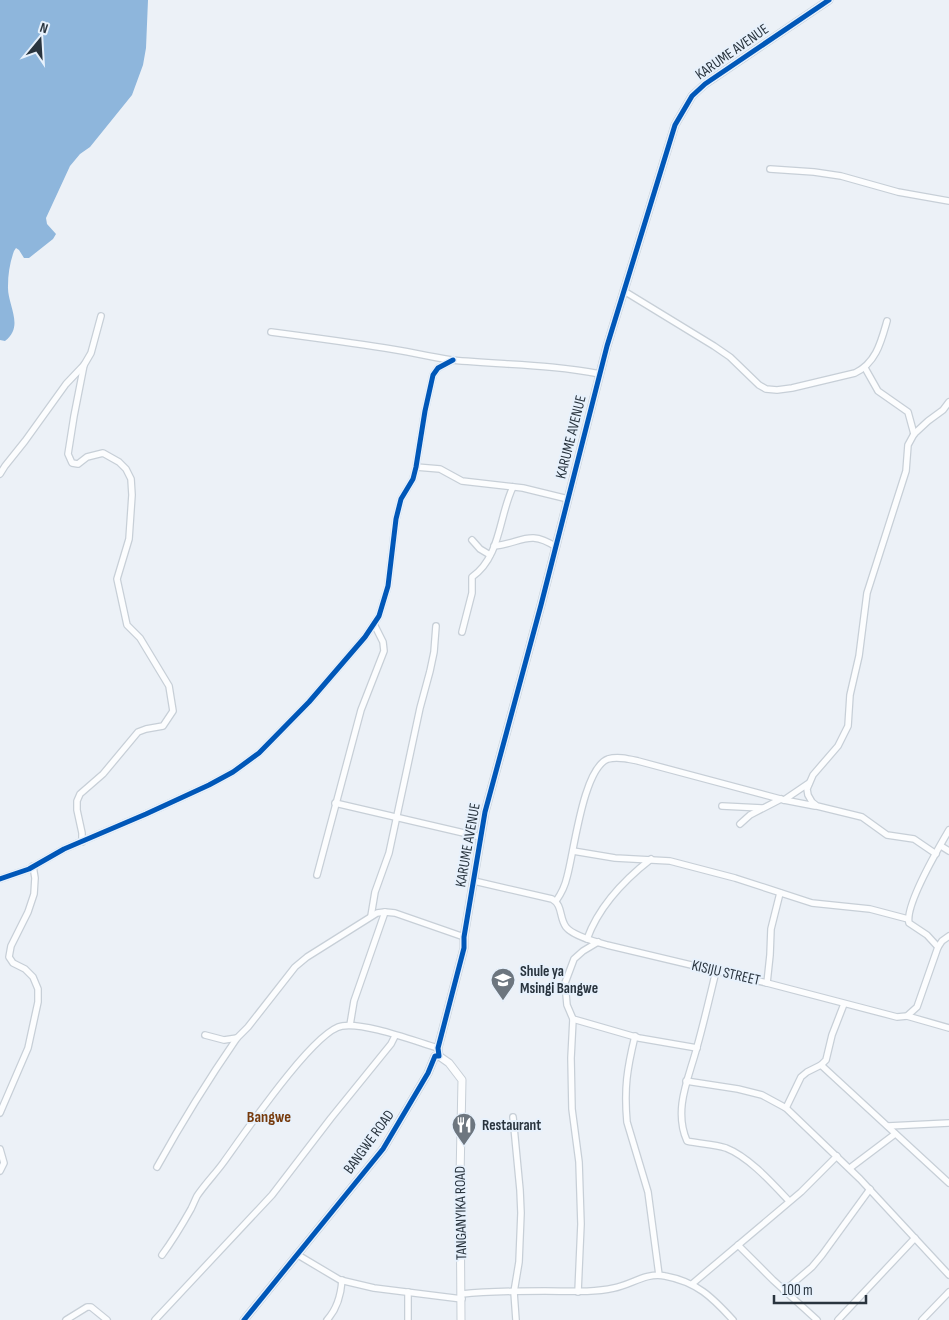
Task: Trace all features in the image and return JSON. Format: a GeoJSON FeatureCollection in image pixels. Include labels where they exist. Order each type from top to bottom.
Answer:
{"type":"FeatureCollection","features":[{"type":"Feature","properties":{"kind":"street","name":"KARUME AVENUE"},"geometry":{"type":"LineString","coordinates":[[462,955],[485,812],[600,374],[675,125],[692,96],[704,84],[829,0]]}},
{"type":"Feature","properties":{"kind":"street"},"geometry":{"type":"LineString","coordinates":[[770,169],[842,176],[898,192],[949,201]]}},
{"type":"Feature","properties":{"kind":"street"},"geometry":{"type":"LineString","coordinates":[[624,291],[730,357],[759,385],[766,389],[792,388],[865,368],[876,353],[887,321]]}},
{"type":"Feature","properties":{"kind":"street"},"geometry":{"type":"LineString","coordinates":[[0,474],[66,384],[84,365],[91,353],[101,316]]}},
{"type":"Feature","properties":{"kind":"street"},"geometry":{"type":"LineString","coordinates":[[271,332],[379,347],[453,360],[535,365],[600,374]]}},
{"type":"Feature","properties":{"kind":"street"},"geometry":{"type":"LineString","coordinates":[[0,879],[33,866],[209,785],[233,772],[259,753],[309,702],[365,637],[379,616],[388,586],[393,532],[401,499],[413,479],[433,376],[438,368],[453,360]]}},
{"type":"Feature","properties":{"kind":"street"},"geometry":{"type":"LineString","coordinates":[[82,842],[77,810],[80,794],[102,774],[138,732],[163,726],[173,711],[169,686],[140,638],[127,625],[117,579],[129,538],[132,495],[131,479],[126,469],[119,462],[104,453],[87,457],[78,464],[72,462],[68,454],[84,365]]}},
{"type":"Feature","properties":{"kind":"street"},"geometry":{"type":"LineString","coordinates":[[865,368],[878,391],[908,412],[914,434]]}},
{"type":"Feature","properties":{"kind":"street"},"geometry":{"type":"LineString","coordinates":[[821,806],[812,802],[807,788],[838,746],[848,726],[852,686],[860,649],[867,593],[906,471],[906,450],[914,434],[943,410],[949,402]]}},
{"type":"Feature","properties":{"kind":"street"},"geometry":{"type":"LineString","coordinates":[[416,467],[440,469],[462,481],[513,487],[568,499]]}},
{"type":"Feature","properties":{"kind":"street"},"geometry":{"type":"LineString","coordinates":[[462,632],[472,593],[472,577],[490,555],[505,505],[513,487]]}},
{"type":"Feature","properties":{"kind":"street"},"geometry":{"type":"LineString","coordinates":[[494,546],[505,545],[530,537],[546,540],[556,547]]}},
{"type":"Feature","properties":{"kind":"street"},"geometry":{"type":"LineString","coordinates":[[472,540],[480,549],[490,555]]}},
{"type":"Feature","properties":{"kind":"street"},"geometry":{"type":"LineString","coordinates":[[316,875],[328,837],[335,803],[361,710],[384,652],[383,642],[374,624]]}},
{"type":"Feature","properties":{"kind":"street"},"geometry":{"type":"LineString","coordinates":[[371,916],[375,892],[389,853],[430,671],[436,626]]}},
{"type":"Feature","properties":{"kind":"street"},"geometry":{"type":"LineString","coordinates":[[474,881],[556,902],[567,877],[584,797],[596,770],[608,760],[616,758],[638,760],[782,799],[821,806],[862,817],[887,835],[914,839],[936,854]]}},
{"type":"Feature","properties":{"kind":"street"},"geometry":{"type":"LineString","coordinates":[[740,824],[750,815],[809,783]]}},
{"type":"Feature","properties":{"kind":"street"},"geometry":{"type":"LineString","coordinates":[[335,803],[481,838]]}},
{"type":"Feature","properties":{"kind":"street"},"geometry":{"type":"LineString","coordinates":[[722,806],[762,808]]}},
{"type":"Feature","properties":{"kind":"street"},"geometry":{"type":"LineString","coordinates":[[938,948],[927,935],[909,923],[908,918],[918,889],[949,830]]}},
{"type":"Feature","properties":{"kind":"street"},"geometry":{"type":"LineString","coordinates":[[941,846],[949,851]]}},
{"type":"Feature","properties":{"kind":"street"},"geometry":{"type":"LineString","coordinates":[[573,851],[615,858],[651,859],[680,863],[812,903],[870,909],[908,918]]}},
{"type":"Feature","properties":{"kind":"street"},"geometry":{"type":"LineString","coordinates":[[587,939],[596,918],[607,902],[630,876],[651,859]]}},
{"type":"Feature","properties":{"kind":"street"},"geometry":{"type":"LineString","coordinates":[[0,1112],[28,1048],[38,1002],[38,989],[33,977],[25,969],[13,963],[9,957],[11,946],[28,912],[34,894],[35,878],[33,866]]}},
{"type":"Feature","properties":{"kind":"street"},"geometry":{"type":"LineString","coordinates":[[767,983],[771,930],[780,893]]}},
{"type":"Feature","properties":{"kind":"street","name":"KISIJU STREET"},"geometry":{"type":"LineString","coordinates":[[556,902],[559,905],[566,927],[587,939],[844,1004],[897,1017],[907,1016],[949,1028]]}},
{"type":"Feature","properties":{"kind":"street"},"geometry":{"type":"LineString","coordinates":[[350,1025],[354,1001],[385,912]]}},
{"type":"Feature","properties":{"kind":"street"},"geometry":{"type":"LineString","coordinates":[[157,1167],[180,1125],[237,1038],[248,1027],[295,967],[307,957],[371,916],[385,912],[406,917],[464,937]]}},
{"type":"Feature","properties":{"kind":"street"},"geometry":{"type":"LineString","coordinates":[[907,1016],[917,1007],[938,948],[942,941],[949,936]]}},
{"type":"Feature","properties":{"kind":"street"},"geometry":{"type":"LineString","coordinates":[[578,1292],[580,1214],[579,1162],[572,1109],[571,1058],[573,1018],[564,994],[565,983],[574,959],[578,954],[598,942]]}},
{"type":"Feature","properties":{"kind":"street","name":"BANGWE ROAD"},"geometry":{"type":"LineString","coordinates":[[244,1320],[383,1149],[424,1081],[438,1052],[462,955]]}},
{"type":"Feature","properties":{"kind":"street"},"geometry":{"type":"LineString","coordinates":[[716,971],[697,1048],[683,1091],[682,1124],[687,1141],[728,1149],[757,1169],[789,1201]]}},
{"type":"Feature","properties":{"kind":"street"},"geometry":{"type":"LineString","coordinates":[[786,1108],[801,1077],[826,1060],[832,1035],[844,1004]]}},
{"type":"Feature","properties":{"kind":"street"},"geometry":{"type":"LineString","coordinates":[[573,1018],[635,1036],[697,1048]]}},
{"type":"Feature","properties":{"kind":"street"},"geometry":{"type":"LineString","coordinates":[[162,1254],[180,1229],[198,1194],[222,1164],[264,1104],[332,1028],[350,1025],[396,1036],[438,1052]]}},
{"type":"Feature","properties":{"kind":"street"},"geometry":{"type":"LineString","coordinates":[[205,1035],[224,1040],[237,1038]]}},
{"type":"Feature","properties":{"kind":"street"},"geometry":{"type":"LineString","coordinates":[[155,1320],[272,1195],[396,1036]]}},
{"type":"Feature","properties":{"kind":"street"},"geometry":{"type":"LineString","coordinates":[[635,1036],[625,1078],[626,1113],[648,1192],[659,1275]]}},
{"type":"Feature","properties":{"kind":"street","name":"TANGANYIKA ROAD"},"geometry":{"type":"LineString","coordinates":[[438,1052],[462,1080],[460,1176],[461,1320]]}},
{"type":"Feature","properties":{"kind":"street"},"geometry":{"type":"LineString","coordinates":[[821,1065],[949,1184]]}},
{"type":"Feature","properties":{"kind":"street"},"geometry":{"type":"LineString","coordinates":[[686,1081],[762,1096],[786,1108],[850,1168],[949,1275]]}},
{"type":"Feature","properties":{"kind":"street"},"geometry":{"type":"LineString","coordinates":[[513,1117],[520,1190],[519,1262],[514,1292],[516,1320]]}},
{"type":"Feature","properties":{"kind":"street"},"geometry":{"type":"LineString","coordinates":[[888,1126],[949,1123]]}},
{"type":"Feature","properties":{"kind":"street"},"geometry":{"type":"LineString","coordinates":[[850,1168],[895,1134]]}},
{"type":"Feature","properties":{"kind":"street"},"geometry":{"type":"LineString","coordinates":[[0,1149],[4,1163],[0,1171]]}},
{"type":"Feature","properties":{"kind":"street"},"geometry":{"type":"LineString","coordinates":[[692,1284],[801,1192],[838,1156]]}},
{"type":"Feature","properties":{"kind":"street"},"geometry":{"type":"LineString","coordinates":[[784,1291],[812,1267],[870,1189]]}},
{"type":"Feature","properties":{"kind":"street"},"geometry":{"type":"LineString","coordinates":[[838,1320],[915,1238]]}},
{"type":"Feature","properties":{"kind":"street"},"geometry":{"type":"LineString","coordinates":[[738,1245],[784,1291],[817,1320]]}},
{"type":"Feature","properties":{"kind":"street"},"geometry":{"type":"LineString","coordinates":[[298,1255],[342,1280],[374,1288],[462,1296],[514,1292],[578,1292],[612,1289],[644,1277],[659,1275],[692,1284],[703,1290],[733,1320]]}},
{"type":"Feature","properties":{"kind":"street"},"geometry":{"type":"LineString","coordinates":[[327,1320],[337,1304],[342,1280]]}},
{"type":"Feature","properties":{"kind":"street"},"geometry":{"type":"LineString","coordinates":[[408,1292],[408,1320]]}},
{"type":"Feature","properties":{"kind":"street"},"geometry":{"type":"LineString","coordinates":[[922,1320],[949,1293]]}},
{"type":"Feature","properties":{"kind":"street"},"geometry":{"type":"LineString","coordinates":[[66,1320],[87,1307],[91,1307],[107,1320]]}},
{"type":"Feature","properties":{"kind":"water"},"geometry":{"type":"Polygon","coordinates":[[[0,0],[148,0],[146,48],[143,65],[132,95],[90,147],[80,154],[70,166],[46,218],[47,224],[56,234],[53,239],[29,258],[24,258],[16,248],[14,251],[8,277],[8,293],[14,315],[14,329],[5,341],[0,340],[0,0]]]}},
{"type":"Feature","properties":{"kind":"cycle path"},"geometry":{"type":"LineString","coordinates":[[244,1320],[383,1149],[428,1073],[435,1056],[439,1056],[438,1048],[464,948],[464,937],[485,812],[541,605],[607,346],[675,125],[692,96],[705,84],[829,0]]}},
{"type":"Feature","properties":{"kind":"cycle path"},"geometry":{"type":"LineString","coordinates":[[0,879],[29,869],[64,849],[146,814],[233,772],[259,753],[309,702],[365,637],[379,616],[388,586],[396,519],[401,499],[413,479],[433,375],[438,368],[453,360]]}},
{"type":"Feature","properties":{"kind":"place","name":"Shule ya Msingi Bangwe"},"geometry":{"type":"Point","coordinates":[503,1001]}},
{"type":"Feature","properties":{"kind":"place","name":"Restaurant"},"geometry":{"type":"Point","coordinates":[464,1146]}},
{"type":"Feature","properties":{"kind":"district","name":"Bangwe"},"geometry":{"type":"Point","coordinates":[269,1117]}}]}
